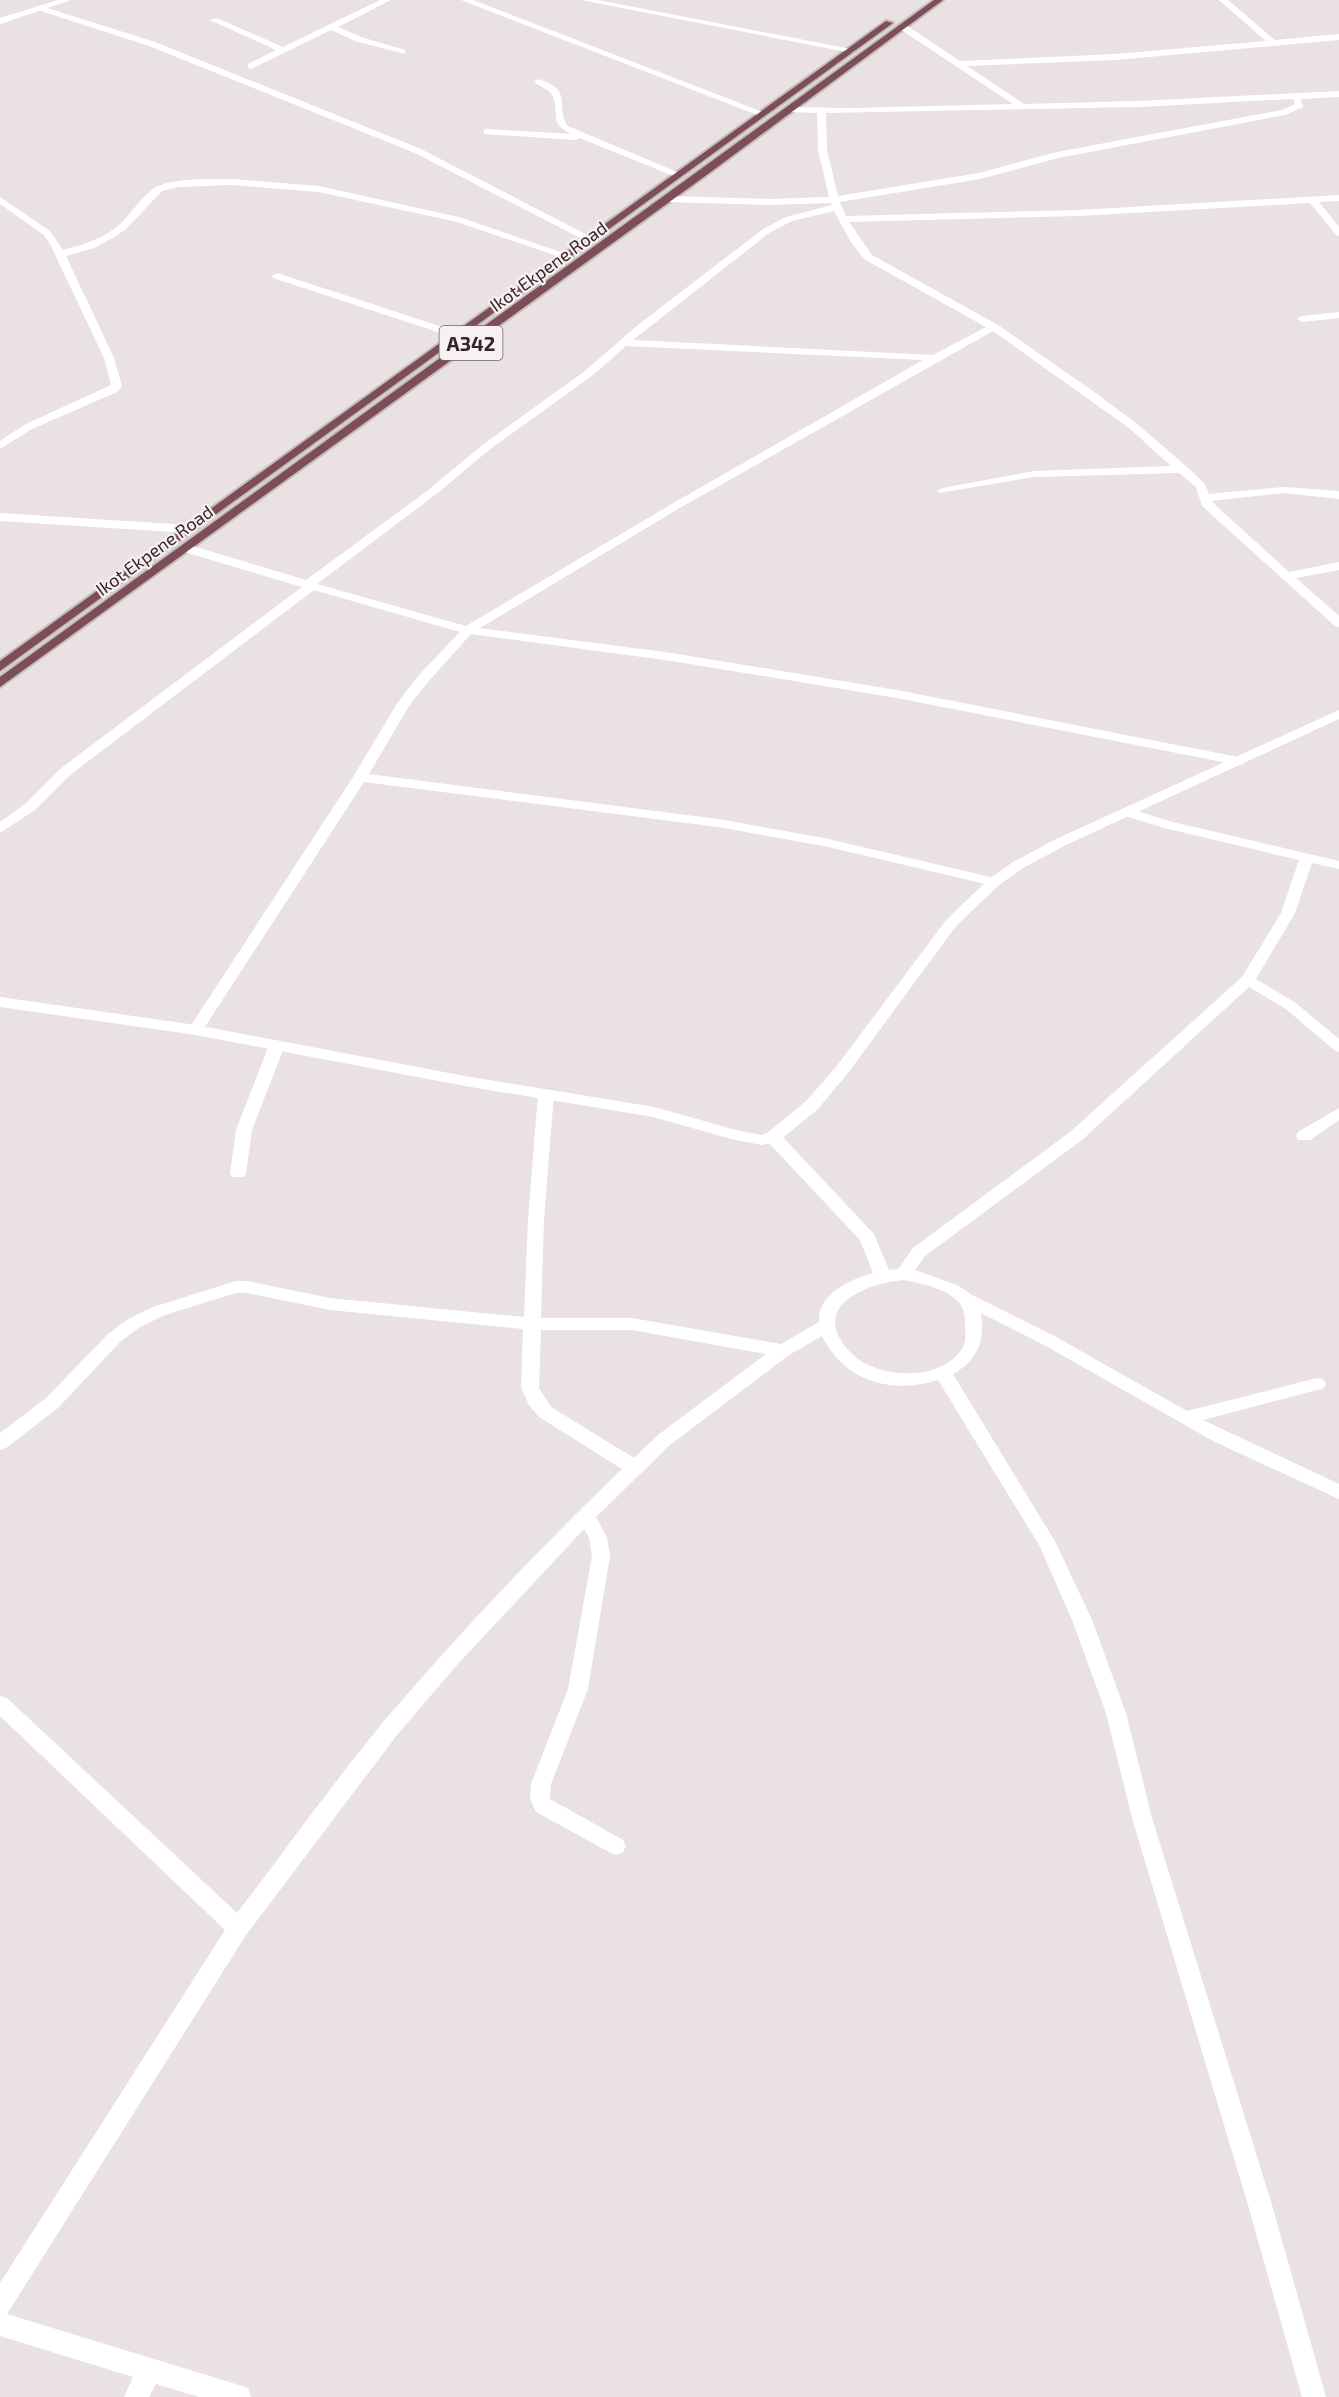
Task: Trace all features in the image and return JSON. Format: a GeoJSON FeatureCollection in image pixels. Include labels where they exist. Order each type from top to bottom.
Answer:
{"type":"FeatureCollection","features":[{"type":"Feature","properties":{"kind":"highway","name":"Ikot Ekpene Road"},"geometry":{"type":"LineString","coordinates":[[0,668],[921,0]]}},
{"type":"Feature","properties":{"kind":"highway","name":"Ikot Ekpene Road"},"geometry":{"type":"LineString","coordinates":[[0,683],[939,0]]}},
{"type":"Feature","properties":{"kind":"street"},"geometry":{"type":"LineString","coordinates":[[251,66],[387,0]]}},
{"type":"Feature","properties":{"kind":"street"},"geometry":{"type":"LineString","coordinates":[[465,0],[763,114]]}},
{"type":"Feature","properties":{"kind":"street"},"geometry":{"type":"LineString","coordinates":[[585,0],[852,50]]}},
{"type":"Feature","properties":{"kind":"street"},"geometry":{"type":"LineString","coordinates":[[1223,0],[1273,43]]}},
{"type":"Feature","properties":{"kind":"street"},"geometry":{"type":"LineString","coordinates":[[0,21],[43,4],[62,2]]}},
{"type":"Feature","properties":{"kind":"street"},"geometry":{"type":"LineString","coordinates":[[43,4],[152,44],[418,151],[590,239]]}},
{"type":"Feature","properties":{"kind":"street"},"geometry":{"type":"LineString","coordinates":[[214,20],[283,50]]}},
{"type":"Feature","properties":{"kind":"street"},"geometry":{"type":"LineString","coordinates":[[330,27],[358,39],[402,51]]}},
{"type":"Feature","properties":{"kind":"street"},"geometry":{"type":"LineString","coordinates":[[903,27],[1021,106]]}},
{"type":"Feature","properties":{"kind":"street"},"geometry":{"type":"LineString","coordinates":[[958,64],[1115,57],[1339,37]]}},
{"type":"Feature","properties":{"kind":"street"},"geometry":{"type":"LineString","coordinates":[[538,82],[549,86],[557,94],[560,101],[558,111],[560,123],[565,128],[679,175]]}},
{"type":"Feature","properties":{"kind":"street"},"geometry":{"type":"LineString","coordinates":[[790,109],[822,111],[1021,106],[1339,94]]}},
{"type":"Feature","properties":{"kind":"street"},"geometry":{"type":"LineString","coordinates":[[0,829],[30,807],[65,772],[431,493],[485,448],[590,373],[735,253],[766,231],[789,219],[835,203],[980,176],[1057,155],[1285,112],[1299,105],[1296,97]]}},
{"type":"Feature","properties":{"kind":"street"},"geometry":{"type":"LineString","coordinates":[[822,111],[821,147],[835,203],[855,242],[877,263],[994,327],[1133,426],[1201,486],[1206,504],[1339,623]]}},
{"type":"Feature","properties":{"kind":"street"},"geometry":{"type":"LineString","coordinates":[[488,132],[589,138]]}},
{"type":"Feature","properties":{"kind":"street"},"geometry":{"type":"LineString","coordinates":[[60,254],[90,246],[113,234],[123,227],[159,189],[178,184],[234,182],[319,189],[379,204],[459,219],[567,256]]}},
{"type":"Feature","properties":{"kind":"street"},"geometry":{"type":"LineString","coordinates":[[843,219],[1078,213],[1339,198]]}},
{"type":"Feature","properties":{"kind":"street"},"geometry":{"type":"LineString","coordinates":[[667,199],[835,203]]}},
{"type":"Feature","properties":{"kind":"street"},"geometry":{"type":"LineString","coordinates":[[1312,200],[1339,233]]}},
{"type":"Feature","properties":{"kind":"street"},"geometry":{"type":"LineString","coordinates":[[0,201],[47,233],[60,254],[110,358],[117,386],[113,390],[28,427],[0,447]]}},
{"type":"Feature","properties":{"kind":"street"},"geometry":{"type":"LineString","coordinates":[[277,276],[457,335]]}},
{"type":"Feature","properties":{"kind":"street"},"geometry":{"type":"LineString","coordinates":[[1302,319],[1339,315]]}},
{"type":"Feature","properties":{"kind":"street"},"geometry":{"type":"LineString","coordinates":[[196,1030],[360,777],[403,705],[422,680],[468,630],[665,512],[934,358],[994,327]]}},
{"type":"Feature","properties":{"kind":"street"},"geometry":{"type":"LineString","coordinates":[[624,343],[682,347],[850,351],[934,358]]}},
{"type":"Feature","properties":{"kind":"street"},"geometry":{"type":"LineString","coordinates":[[942,490],[999,479],[1044,474],[1183,470]]}},
{"type":"Feature","properties":{"kind":"street"},"geometry":{"type":"LineString","coordinates":[[1204,498],[1291,490],[1339,495]]}},
{"type":"Feature","properties":{"kind":"street"},"geometry":{"type":"LineString","coordinates":[[0,517],[189,529]]}},
{"type":"Feature","properties":{"kind":"street"},"geometry":{"type":"LineString","coordinates":[[185,548],[468,630],[672,657],[897,694],[1238,761]]}},
{"type":"Feature","properties":{"kind":"street"},"geometry":{"type":"LineString","coordinates":[[1286,576],[1339,566]]}},
{"type":"Feature","properties":{"kind":"street"},"geometry":{"type":"LineString","coordinates":[[0,1002],[196,1030],[654,1112],[756,1140],[773,1137],[812,1105],[842,1070],[951,923],[994,882],[1018,865],[1061,842],[1339,714]]}},
{"type":"Feature","properties":{"kind":"street"},"geometry":{"type":"LineString","coordinates":[[360,777],[718,823],[824,842],[994,882]]}},
{"type":"Feature","properties":{"kind":"street"},"geometry":{"type":"LineString","coordinates":[[1127,812],[1169,825],[1339,865]]}},
{"type":"Feature","properties":{"kind":"street"},"geometry":{"type":"LineString","coordinates":[[903,1274],[919,1252],[1076,1137],[1248,980],[1288,913],[1307,856]]}},
{"type":"Feature","properties":{"kind":"street"},"geometry":{"type":"LineString","coordinates":[[1248,980],[1291,1006],[1339,1047]]}},
{"type":"Feature","properties":{"kind":"street"},"geometry":{"type":"LineString","coordinates":[[238,1173],[244,1130],[277,1045]]}},
{"type":"Feature","properties":{"kind":"street"},"geometry":{"type":"LineString","coordinates":[[546,1094],[536,1219],[530,1388],[534,1400],[544,1412],[635,1468]]}},
{"type":"Feature","properties":{"kind":"street"},"geometry":{"type":"LineString","coordinates":[[1304,1136],[1339,1113]]}},
{"type":"Feature","properties":{"kind":"street"},"geometry":{"type":"LineString","coordinates":[[773,1137],[868,1238],[882,1275]]}},
{"type":"Feature","properties":{"kind":"street"},"geometry":{"type":"LineString","coordinates":[[967,1300],[973,1314],[975,1341],[968,1355],[943,1373],[903,1380],[883,1378],[865,1372],[837,1350],[827,1325],[829,1311],[837,1298],[861,1281],[882,1275],[903,1274],[920,1277],[1011,1319],[1185,1418],[1282,1469],[1339,1492]]}},
{"type":"Feature","properties":{"kind":"street"},"geometry":{"type":"LineString","coordinates":[[0,1443],[52,1403],[114,1338],[134,1323],[159,1311],[236,1287],[247,1287],[330,1304],[533,1324],[632,1324],[783,1351]]}},
{"type":"Feature","properties":{"kind":"street"},"geometry":{"type":"LineString","coordinates":[[0,2305],[238,1929],[390,1729],[450,1659],[586,1515],[664,1440],[783,1351],[827,1325]]}},
{"type":"Feature","properties":{"kind":"street"},"geometry":{"type":"LineString","coordinates":[[943,1373],[1047,1543],[1082,1620],[1112,1703],[1142,1818],[1260,2205],[1314,2397]]}},
{"type":"Feature","properties":{"kind":"street"},"geometry":{"type":"LineString","coordinates":[[1185,1418],[1317,1384]]}},
{"type":"Feature","properties":{"kind":"street"},"geometry":{"type":"LineString","coordinates":[[586,1515],[598,1537],[601,1556],[578,1689],[541,1784],[540,1799],[543,1806],[616,1846]]}},
{"type":"Feature","properties":{"kind":"street"},"geometry":{"type":"LineString","coordinates":[[0,1704],[238,1929]]}},
{"type":"Feature","properties":{"kind":"street"},"geometry":{"type":"LineString","coordinates":[[0,2324],[239,2397]]}},
{"type":"Feature","properties":{"kind":"street"},"geometry":{"type":"LineString","coordinates":[[136,2397],[150,2370]]}}]}
